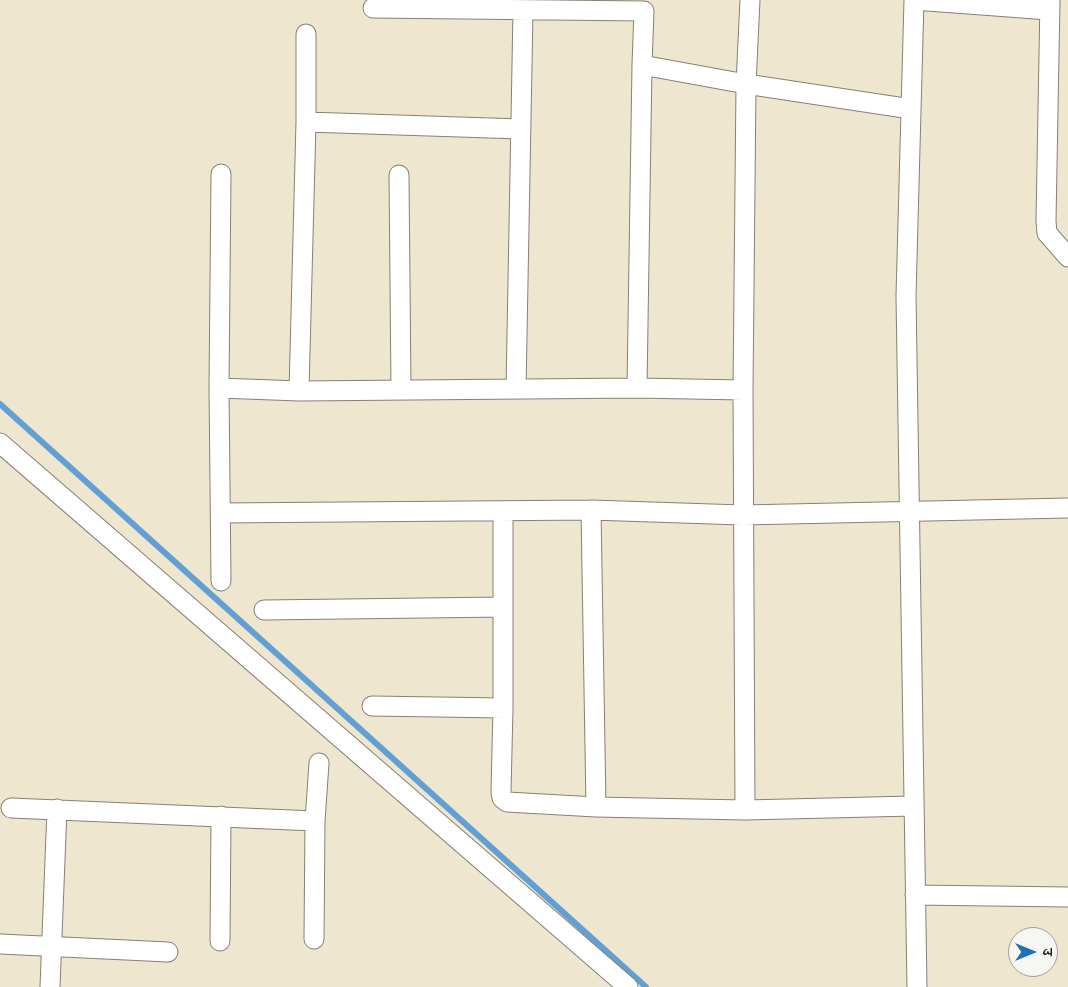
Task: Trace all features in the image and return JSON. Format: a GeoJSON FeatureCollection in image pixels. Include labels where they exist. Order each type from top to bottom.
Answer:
{"type":"FeatureCollection","features":[{"type":"Feature","properties":{"kind":"street"},"geometry":{"type":"LineString","coordinates":[[745,810],[742,390],[746,84],[750,0]]}},
{"type":"Feature","properties":{"kind":"street"},"geometry":{"type":"LineString","coordinates":[[917,987],[906,296],[914,0],[1049,5],[1046,221],[1047,233],[1068,257]]}},
{"type":"Feature","properties":{"kind":"street"},"geometry":{"type":"LineString","coordinates":[[373,8],[524,11],[644,6],[637,388]]}},
{"type":"Feature","properties":{"kind":"street"},"geometry":{"type":"LineString","coordinates":[[516,389],[524,11]]}},
{"type":"Feature","properties":{"kind":"street"},"geometry":{"type":"LineString","coordinates":[[299,391],[306,122],[306,34]]}},
{"type":"Feature","properties":{"kind":"street"},"geometry":{"type":"LineString","coordinates":[[642,65],[746,84],[911,109]]}},
{"type":"Feature","properties":{"kind":"street"},"geometry":{"type":"LineString","coordinates":[[306,122],[521,129]]}},
{"type":"Feature","properties":{"kind":"street"},"geometry":{"type":"LineString","coordinates":[[221,174],[219,388],[221,581]]}},
{"type":"Feature","properties":{"kind":"street"},"geometry":{"type":"LineString","coordinates":[[399,175],[400,390]]}},
{"type":"Feature","properties":{"kind":"street"},"geometry":{"type":"LineString","coordinates":[[219,388],[299,391],[637,388],[742,390]]}},
{"type":"Feature","properties":{"kind":"street"},"geometry":{"type":"LineString","coordinates":[[0,443],[628,987]]}},
{"type":"Feature","properties":{"kind":"street"},"geometry":{"type":"LineString","coordinates":[[221,513],[591,510],[742,514],[1068,508]]}},
{"type":"Feature","properties":{"kind":"street"},"geometry":{"type":"LineString","coordinates":[[591,510],[596,807]]}},
{"type":"Feature","properties":{"kind":"street"},"geometry":{"type":"LineString","coordinates":[[503,511],[502,798],[513,804],[745,810],[913,806]]}},
{"type":"Feature","properties":{"kind":"street"},"geometry":{"type":"LineString","coordinates":[[264,610],[503,608]]}},
{"type":"Feature","properties":{"kind":"street"},"geometry":{"type":"LineString","coordinates":[[372,706],[503,708]]}},
{"type":"Feature","properties":{"kind":"street"},"geometry":{"type":"LineString","coordinates":[[314,939],[315,821],[319,763]]}},
{"type":"Feature","properties":{"kind":"street"},"geometry":{"type":"LineString","coordinates":[[11,808],[315,821]]}},
{"type":"Feature","properties":{"kind":"street"},"geometry":{"type":"LineString","coordinates":[[50,987],[58,809]]}},
{"type":"Feature","properties":{"kind":"street"},"geometry":{"type":"LineString","coordinates":[[220,941],[221,816]]}},
{"type":"Feature","properties":{"kind":"street"},"geometry":{"type":"LineString","coordinates":[[915,895],[1068,897]]}},
{"type":"Feature","properties":{"kind":"street"},"geometry":{"type":"LineString","coordinates":[[0,944],[168,952]]}},
{"type":"Feature","properties":{"kind":"waterway"},"geometry":{"type":"LineString","coordinates":[[0,404],[646,987]]}}]}
